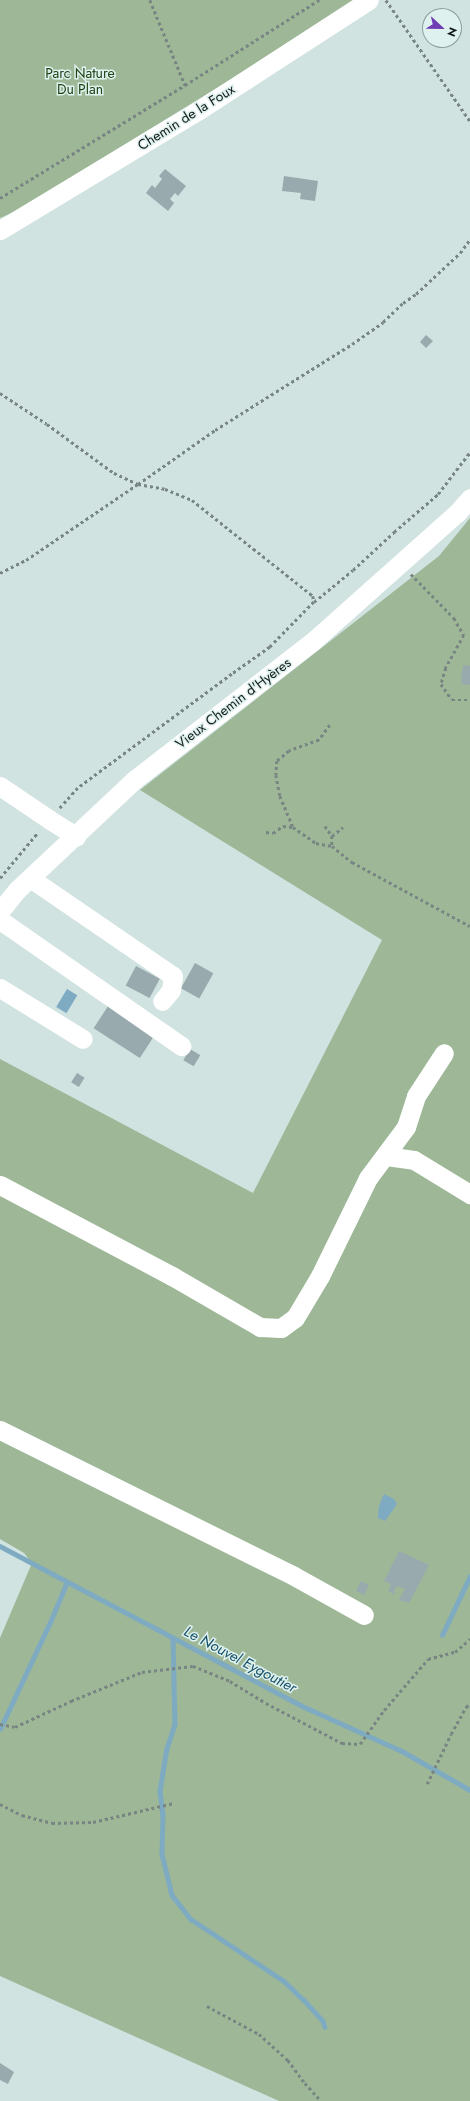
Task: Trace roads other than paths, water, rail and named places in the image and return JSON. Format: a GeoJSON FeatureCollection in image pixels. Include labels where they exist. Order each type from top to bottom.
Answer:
{"type":"FeatureCollection","features":[{"type":"Feature","properties":{"kind":"street","name":"Chemin de la Foux"},"geometry":{"type":"LineString","coordinates":[[0,230],[199,110],[369,0]]}},
{"type":"Feature","properties":{"kind":"street","name":"Vieux Chemin d'Hyères"},"geometry":{"type":"LineString","coordinates":[[0,911],[17,890],[140,776],[312,642],[457,513],[470,498]]}},
{"type":"Feature","properties":{"kind":"street"},"geometry":{"type":"LineString","coordinates":[[0,786],[76,836]]}},
{"type":"Feature","properties":{"kind":"street"},"geometry":{"type":"LineString","coordinates":[[30,878],[173,976],[171,990],[162,1001]]}},
{"type":"Feature","properties":{"kind":"street"},"geometry":{"type":"LineString","coordinates":[[0,920],[181,1046]]}},
{"type":"Feature","properties":{"kind":"street"},"geometry":{"type":"LineString","coordinates":[[0,988],[83,1039]]}},
{"type":"Feature","properties":{"kind":"street"},"geometry":{"type":"LineString","coordinates":[[0,1185],[172,1276],[260,1326],[281,1328],[295,1318],[320,1276],[368,1178],[386,1156],[406,1127],[416,1096],[444,1053]]}},
{"type":"Feature","properties":{"kind":"street"},"geometry":{"type":"LineString","coordinates":[[386,1156],[414,1160],[470,1194]]}},
{"type":"Feature","properties":{"kind":"street"},"geometry":{"type":"LineString","coordinates":[[0,1430],[294,1576],[364,1615]]}},
{"type":"Feature","properties":{"kind":"water"},"geometry":{"type":"Polygon","coordinates":[[[67,989],[77,995],[66,1013],[56,1007],[67,989]]]}},
{"type":"Feature","properties":{"kind":"water"},"geometry":{"type":"Polygon","coordinates":[[[384,1494],[394,1499],[397,1504],[385,1521],[378,1518],[379,1506],[384,1494]]]}},
{"type":"Feature","properties":{"kind":"waterway","name":"Le Nouvel Eygoutier"},"geometry":{"type":"LineString","coordinates":[[0,1546],[300,1705],[402,1751],[470,1790]]}},
{"type":"Feature","properties":{"kind":"waterway"},"geometry":{"type":"LineString","coordinates":[[442,1635],[470,1576]]}},
{"type":"Feature","properties":{"kind":"waterway"},"geometry":{"type":"LineString","coordinates":[[0,1729],[51,1620],[67,1582]]}},
{"type":"Feature","properties":{"kind":"waterway"},"geometry":{"type":"LineString","coordinates":[[173,1638],[175,1724],[167,1748],[160,1791],[163,1814],[162,1854],[172,1895],[191,1919],[284,1981],[323,2021],[325,2027]]}},
{"type":"Feature","properties":{"kind":"park label","name":"Parc Nature Du Plan"},"geometry":{"type":"Point","coordinates":[80,82]}}]}
